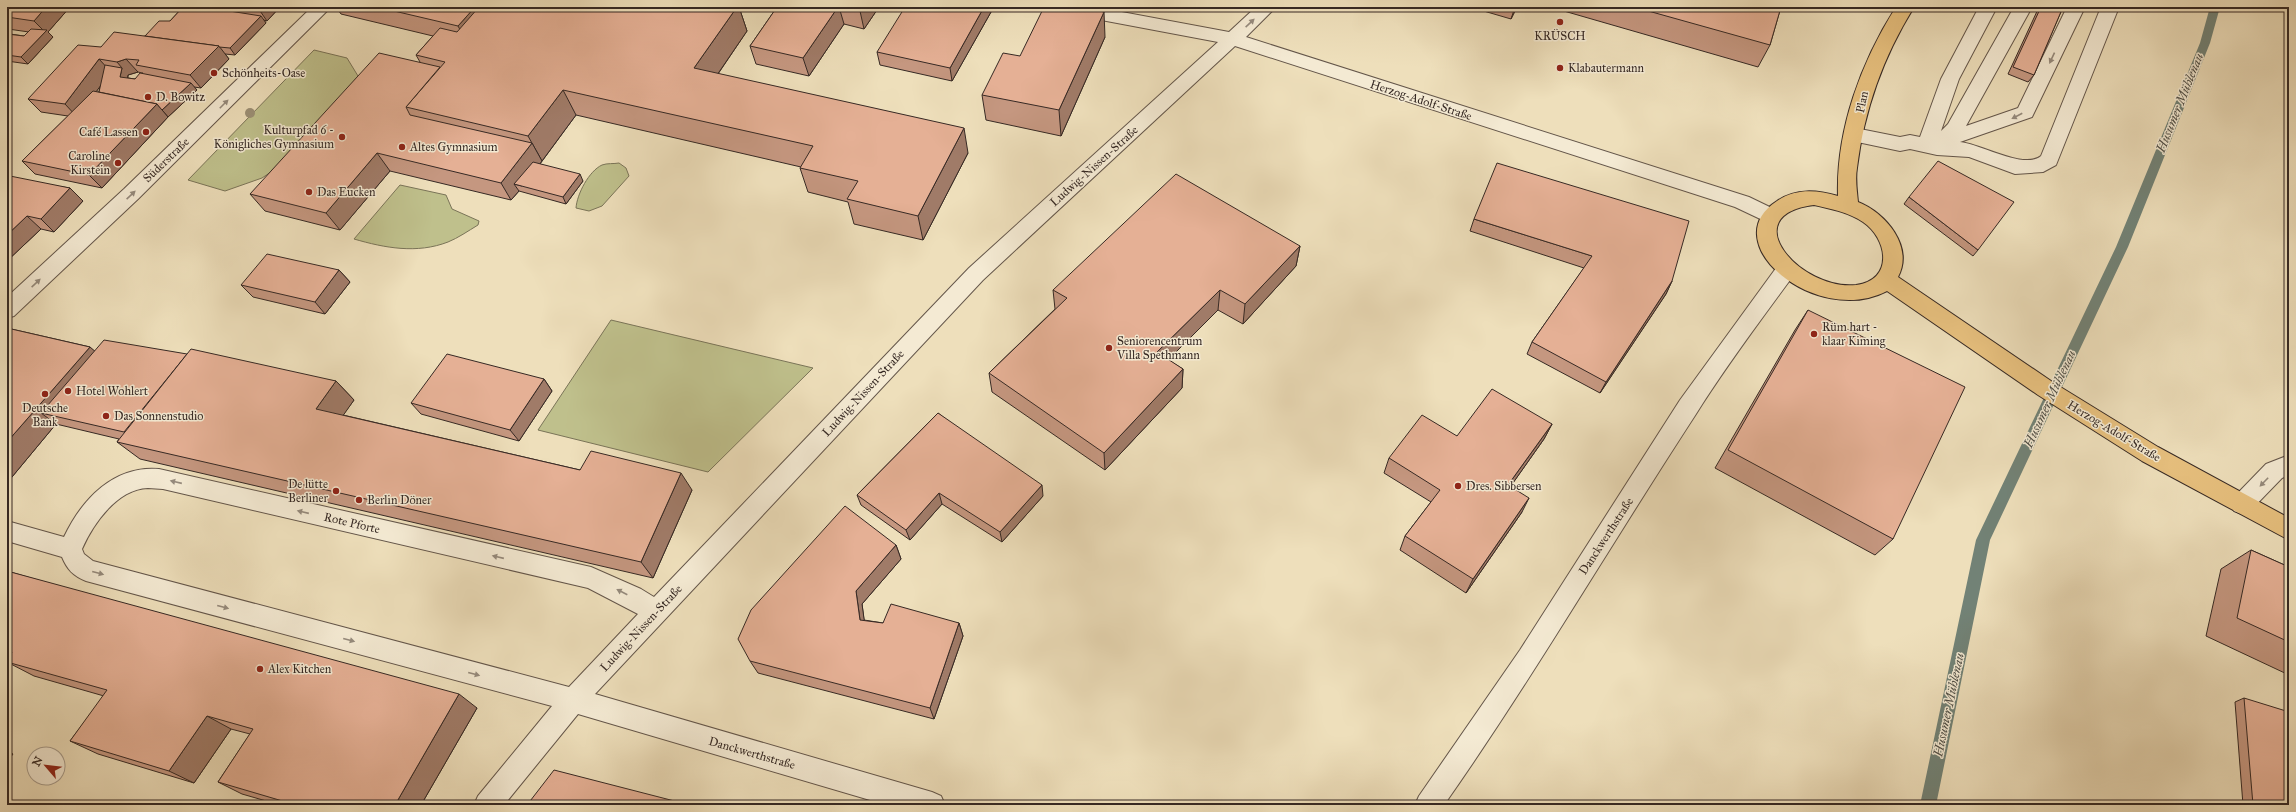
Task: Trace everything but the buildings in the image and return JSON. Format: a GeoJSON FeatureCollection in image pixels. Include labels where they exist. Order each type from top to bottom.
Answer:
{"type":"FeatureCollection","features":[{"type":"Feature","properties":{"kind":"main road","name":"Plan"},"geometry":{"type":"LineString","coordinates":[[1848,205],[1846,169],[1865,86],[1891,29],[1905,7]]}},
{"type":"Feature","properties":{"kind":"main road"},"geometry":{"type":"LineString","coordinates":[[1814,198],[1848,205],[1870,216],[1885,233],[1893,249],[1894,266],[1886,280],[1875,289],[1855,293],[1822,290],[1805,283],[1786,270],[1776,259],[1768,242],[1766,231],[1771,216],[1777,210],[1792,201],[1814,198]]}},
{"type":"Feature","properties":{"kind":"main road","name":"Herzog-Adolf-Straße"},"geometry":{"type":"LineString","coordinates":[[1886,280],[1972,337],[2046,389],[2128,440],[2289,530]]}},
{"type":"Feature","properties":{"kind":"street","name":"Süderstraße"},"geometry":{"type":"LineString","coordinates":[[7,310],[131,194],[322,7]]}},
{"type":"Feature","properties":{"kind":"street","name":"Herzog-Adolf-Straße"},"geometry":{"type":"LineString","coordinates":[[1064,7],[1232,39],[1742,202],[1771,216]]}},
{"type":"Feature","properties":{"kind":"street","name":"Ludwig-Nissen-Straße"},"geometry":{"type":"LineString","coordinates":[[487,805],[573,700],[976,274],[1267,7]]}},
{"type":"Feature","properties":{"kind":"street"},"geometry":{"type":"LineString","coordinates":[[1927,143],[1939,106],[1950,79],[1988,7]]}},
{"type":"Feature","properties":{"kind":"street"},"geometry":{"type":"LineString","coordinates":[[1927,143],[1955,129],[2023,7]]}},
{"type":"Feature","properties":{"kind":"street"},"geometry":{"type":"LineString","coordinates":[[1855,135],[1900,144],[1927,143],[2010,120],[2025,112],[2076,7]]}},
{"type":"Feature","properties":{"kind":"street"},"geometry":{"type":"LineString","coordinates":[[1927,143],[1936,148],[1971,150],[2015,167],[2043,165],[2049,160],[2056,144],[2110,7]]}},
{"type":"Feature","properties":{"kind":"street","name":"Danckwerthstraße"},"geometry":{"type":"LineString","coordinates":[[1428,805],[1479,735],[1688,406],[1746,322],[1786,270]]}},
{"type":"Feature","properties":{"kind":"street"},"geometry":{"type":"LineString","coordinates":[[2242,504],[2274,471],[2289,465]]}},
{"type":"Feature","properties":{"kind":"street","name":"Rote Pforte"},"geometry":{"type":"LineString","coordinates":[[70,549],[75,538],[94,512],[115,490],[132,480],[146,478],[163,479],[591,578],[632,597],[656,612]]}},
{"type":"Feature","properties":{"kind":"street"},"geometry":{"type":"LineString","coordinates":[[7,531],[70,549],[75,561],[86,570],[573,700]]}},
{"type":"Feature","properties":{"kind":"street","name":"Danckwerthstraße"},"geometry":{"type":"LineString","coordinates":[[573,700],[932,805]]}},
{"type":"Feature","properties":{"kind":"green space"},"geometry":{"type":"Polygon","coordinates":[[[314,50],[347,58],[358,76],[295,156],[262,178],[225,191],[188,180],[314,50]]]}},
{"type":"Feature","properties":{"kind":"green space"},"geometry":{"type":"Polygon","coordinates":[[[619,163],[626,168],[629,176],[602,206],[589,211],[576,208],[581,190],[593,172],[602,165],[619,163]]]}},
{"type":"Feature","properties":{"kind":"green space"},"geometry":{"type":"Polygon","coordinates":[[[400,185],[446,195],[452,209],[479,221],[478,225],[448,242],[425,248],[413,249],[389,247],[354,239],[400,185]]]}},
{"type":"Feature","properties":{"kind":"green space"},"geometry":{"type":"Polygon","coordinates":[[[611,320],[813,368],[708,472],[538,430],[611,320]]]}},
{"type":"Feature","properties":{"kind":"waterway","name":"Husumer Mühlenau"},"geometry":{"type":"LineString","coordinates":[[1928,805],[1983,540],[2122,247],[2205,43],[2215,7]]}},
{"type":"Feature","properties":{"kind":"place","name":"KRÜSCH"},"geometry":{"type":"Point","coordinates":[1560,22]}},
{"type":"Feature","properties":{"kind":"place","name":"Klabautermann"},"geometry":{"type":"Point","coordinates":[1560,68]}},
{"type":"Feature","properties":{"kind":"place","name":"Schönheits-Oase"},"geometry":{"type":"Point","coordinates":[214,73]}},
{"type":"Feature","properties":{"kind":"place","name":"D. Bowitz"},"geometry":{"type":"Point","coordinates":[148,97]}},
{"type":"Feature","properties":{"kind":"place","name":"Café Lassen"},"geometry":{"type":"Point","coordinates":[146,132]}},
{"type":"Feature","properties":{"kind":"place","name":"Kulturpfad 6 - Königliches Gymnasium"},"geometry":{"type":"Point","coordinates":[342,137]}},
{"type":"Feature","properties":{"kind":"place","name":"Altes Gymnasium"},"geometry":{"type":"Point","coordinates":[402,147]}},
{"type":"Feature","properties":{"kind":"place","name":"Caroline Kirstein"},"geometry":{"type":"Point","coordinates":[118,163]}},
{"type":"Feature","properties":{"kind":"place","name":"Das Eucken"},"geometry":{"type":"Point","coordinates":[309,192]}},
{"type":"Feature","properties":{"kind":"place","name":"Rüm hart - klaar Kiming"},"geometry":{"type":"Point","coordinates":[1814,334]}},
{"type":"Feature","properties":{"kind":"place","name":"Seniorencentrum Villa Spethmann"},"geometry":{"type":"Point","coordinates":[1109,348]}},
{"type":"Feature","properties":{"kind":"place","name":"Hotel Wohlert"},"geometry":{"type":"Point","coordinates":[68,391]}},
{"type":"Feature","properties":{"kind":"place","name":"Deutsche Bank"},"geometry":{"type":"Point","coordinates":[45,394]}},
{"type":"Feature","properties":{"kind":"place","name":"Das Sonnenstudio"},"geometry":{"type":"Point","coordinates":[106,416]}},
{"type":"Feature","properties":{"kind":"place","name":"Dres. Sibbersen"},"geometry":{"type":"Point","coordinates":[1458,486]}},
{"type":"Feature","properties":{"kind":"place","name":"De lütte Berliner"},"geometry":{"type":"Point","coordinates":[336,491]}},
{"type":"Feature","properties":{"kind":"place","name":"Berlin Döner"},"geometry":{"type":"Point","coordinates":[359,500]}},
{"type":"Feature","properties":{"kind":"place","name":"Alex Kitchen"},"geometry":{"type":"Point","coordinates":[260,669]}}]}
